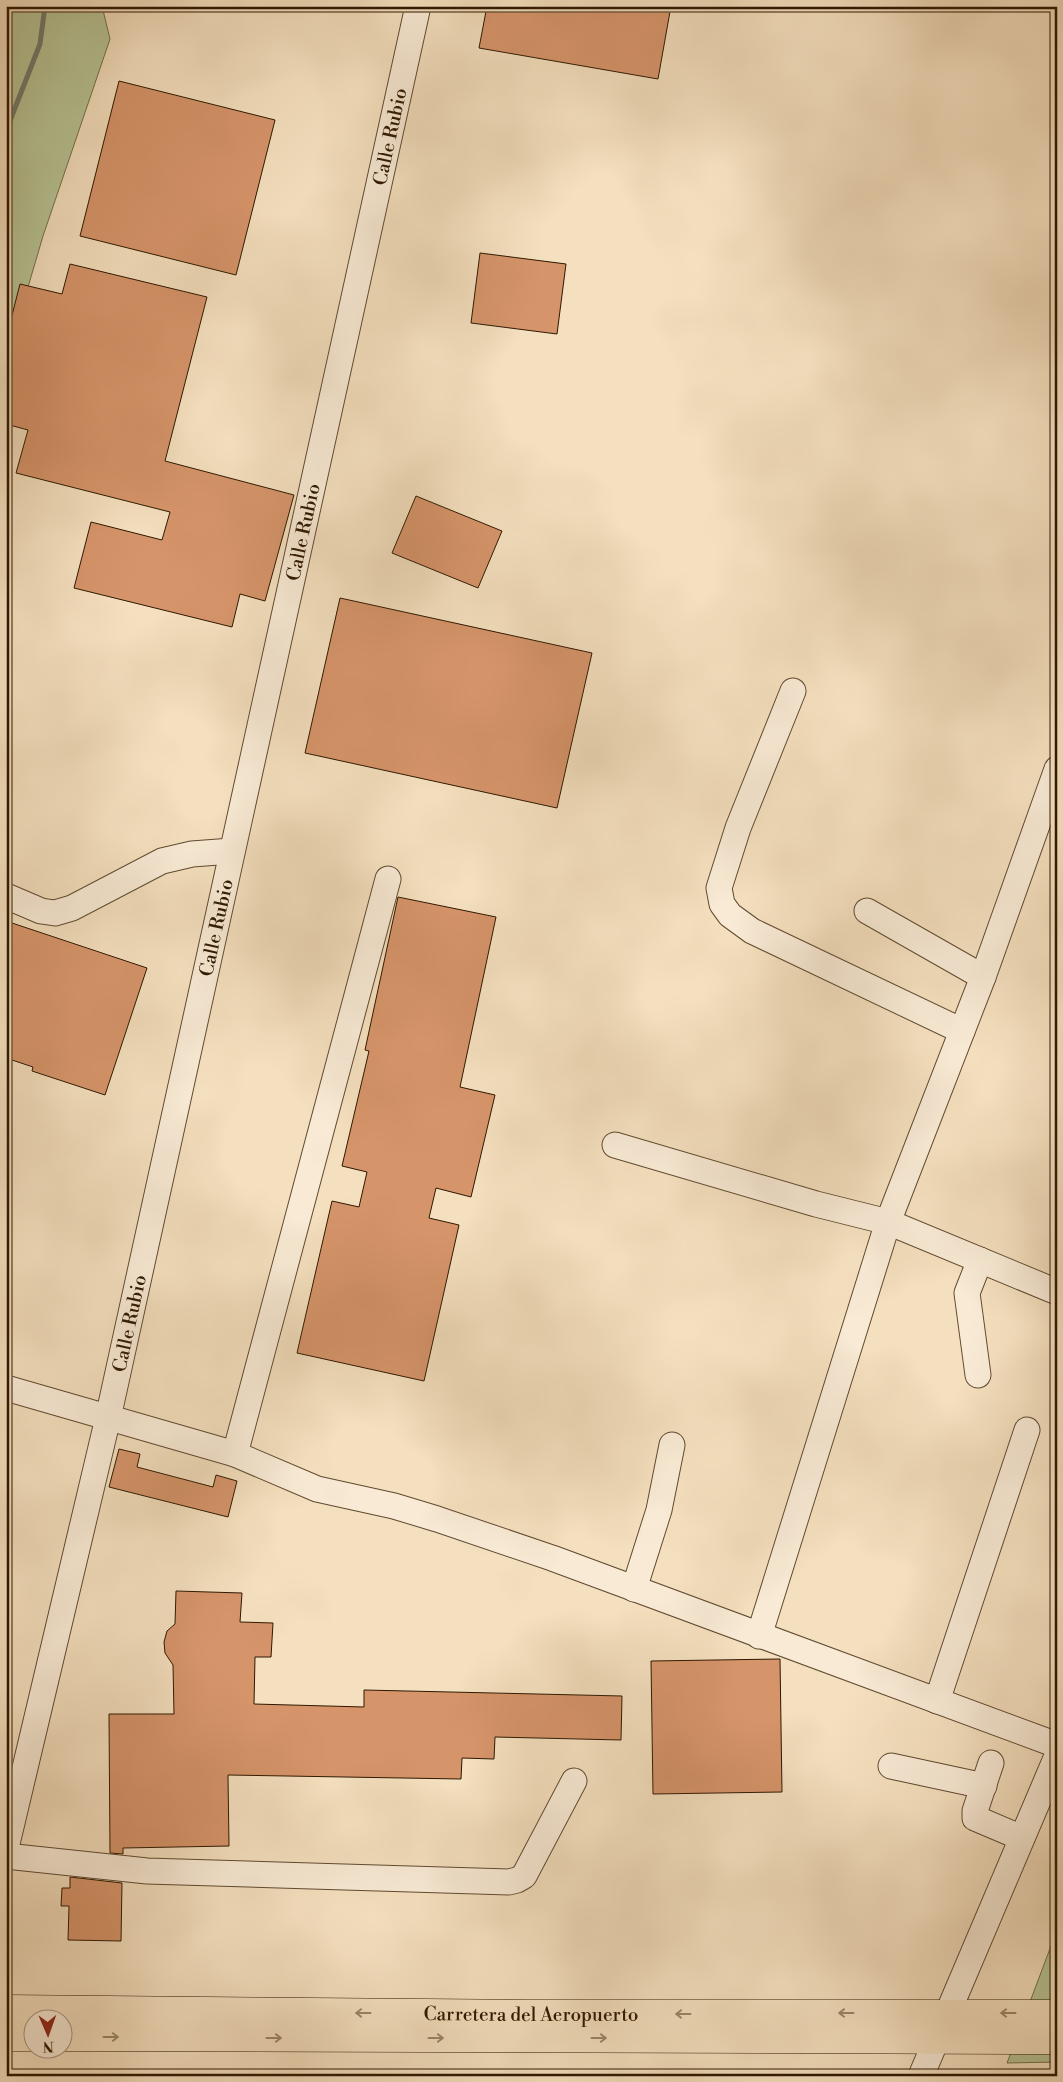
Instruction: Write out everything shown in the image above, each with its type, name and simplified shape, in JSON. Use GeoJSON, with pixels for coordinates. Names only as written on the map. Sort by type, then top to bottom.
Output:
{"type":"FeatureCollection","features":[{"type":"Feature","properties":{"kind":"main road","name":"Carretera del Aeropuerto"},"geometry":{"type":"LineString","coordinates":[[6,2009],[391,2025],[1057,2040]]}},
{"type":"Feature","properties":{"kind":"main road","name":"Carretera del Aeropuerto"},"geometry":{"type":"LineString","coordinates":[[72,2037],[391,2025],[949,2013],[1057,2014]]}},
{"type":"Feature","properties":{"kind":"main road"},"geometry":{"type":"LineString","coordinates":[[6,2037],[22,2037]]}},
{"type":"Feature","properties":{"kind":"street","name":"Calle Rubio"},"geometry":{"type":"LineString","coordinates":[[6,1848],[108,1418],[418,6]]}},
{"type":"Feature","properties":{"kind":"street"},"geometry":{"type":"LineString","coordinates":[[793,691],[738,828],[719,888],[722,904],[730,915],[752,931],[962,1031]]}},
{"type":"Feature","properties":{"kind":"street"},"geometry":{"type":"LineString","coordinates":[[759,1636],[888,1222],[983,977],[1057,769]]}},
{"type":"Feature","properties":{"kind":"street"},"geometry":{"type":"LineString","coordinates":[[6,896],[55,913],[72,908],[162,861],[192,854],[232,851]]}},
{"type":"Feature","properties":{"kind":"street"},"geometry":{"type":"LineString","coordinates":[[235,1454],[388,879]]}},
{"type":"Feature","properties":{"kind":"street"},"geometry":{"type":"LineString","coordinates":[[867,911],[983,977]]}},
{"type":"Feature","properties":{"kind":"street"},"geometry":{"type":"LineString","coordinates":[[615,1146],[816,1204],[888,1222],[1057,1292]]}},
{"type":"Feature","properties":{"kind":"street"},"geometry":{"type":"LineString","coordinates":[[978,1375],[967,1294],[980,1260]]}},
{"type":"Feature","properties":{"kind":"street"},"geometry":{"type":"LineString","coordinates":[[6,1388],[235,1454],[317,1489],[394,1506],[437,1519],[634,1589],[1057,1745]]}},
{"type":"Feature","properties":{"kind":"street"},"geometry":{"type":"LineString","coordinates":[[937,1701],[1027,1430]]}},
{"type":"Feature","properties":{"kind":"street"},"geometry":{"type":"LineString","coordinates":[[634,1589],[659,1510],[672,1445]]}},
{"type":"Feature","properties":{"kind":"street"},"geometry":{"type":"LineString","coordinates":[[891,1766],[988,1774],[975,1810],[975,1818],[1022,1838]]}},
{"type":"Feature","properties":{"kind":"street"},"geometry":{"type":"LineString","coordinates":[[921,2076],[1022,1838],[1055,1766]]}},
{"type":"Feature","properties":{"kind":"street"},"geometry":{"type":"LineString","coordinates":[[6,1856],[147,1871],[509,1882],[524,1876],[574,1781]]}},
{"type":"Feature","properties":{"kind":"green space"},"geometry":{"type":"Polygon","coordinates":[[[6,6],[102,6],[110,39],[43,236],[6,362],[6,6]]]}},
{"type":"Feature","properties":{"kind":"green space"},"geometry":{"type":"Polygon","coordinates":[[[1057,1930],[1057,2062],[1007,2063],[1057,1930]]]}},
{"type":"Feature","properties":{"kind":"building"},"geometry":{"type":"Polygon","coordinates":[[[487,6],[671,6],[658,79],[479,48],[487,6]]]}},
{"type":"Feature","properties":{"kind":"building"},"geometry":{"type":"Polygon","coordinates":[[[119,81],[275,120],[236,275],[80,236],[119,81]]]}},
{"type":"Feature","properties":{"kind":"building"},"geometry":{"type":"Polygon","coordinates":[[[480,253],[566,264],[557,334],[471,323],[480,253]]]}},
{"type":"Feature","properties":{"kind":"building"},"geometry":{"type":"Polygon","coordinates":[[[70,264],[207,297],[165,461],[294,495],[265,601],[240,594],[232,627],[74,588],[91,522],[162,540],[170,512],[16,473],[28,430],[6,424],[6,339],[20,284],[62,294],[70,264]]]}},
{"type":"Feature","properties":{"kind":"building"},"geometry":{"type":"Polygon","coordinates":[[[416,496],[502,531],[478,588],[392,553],[416,496]]]}},
{"type":"Feature","properties":{"kind":"building"},"geometry":{"type":"Polygon","coordinates":[[[340,598],[592,653],[557,808],[305,753],[340,598]]]}},
{"type":"Feature","properties":{"kind":"building"},"geometry":{"type":"Polygon","coordinates":[[[398,897],[496,917],[460,1087],[495,1095],[471,1197],[436,1188],[429,1218],[459,1225],[424,1381],[297,1353],[332,1201],[359,1207],[367,1172],[342,1166],[369,1051],[365,1050],[398,897]]]}},
{"type":"Feature","properties":{"kind":"building"},"geometry":{"type":"Polygon","coordinates":[[[6,921],[147,968],[105,1095],[32,1071],[33,1067],[6,1058],[6,921]]]}},
{"type":"Feature","properties":{"kind":"building"},"geometry":{"type":"Polygon","coordinates":[[[119,1449],[140,1454],[137,1467],[213,1487],[216,1475],[237,1481],[228,1517],[109,1487],[119,1449]]]}},
{"type":"Feature","properties":{"kind":"building"},"geometry":{"type":"Polygon","coordinates":[[[176,1591],[242,1593],[240,1622],[273,1623],[271,1657],[255,1657],[254,1704],[364,1707],[364,1690],[622,1696],[621,1740],[495,1737],[494,1759],[462,1758],[461,1779],[228,1775],[229,1846],[123,1848],[123,1854],[110,1853],[109,1714],[174,1714],[173,1665],[165,1653],[164,1642],[167,1631],[175,1624],[176,1591]]]}},
{"type":"Feature","properties":{"kind":"building"},"geometry":{"type":"Polygon","coordinates":[[[780,1659],[782,1792],[653,1794],[651,1661],[780,1659]]]}},
{"type":"Feature","properties":{"kind":"building"},"geometry":{"type":"Polygon","coordinates":[[[70,1877],[122,1883],[121,1941],[68,1940],[69,1906],[61,1906],[62,1888],[70,1888],[70,1877]]]}},
{"type":"Feature","properties":{"kind":"waterway"},"geometry":{"type":"LineString","coordinates":[[6,131],[40,44],[45,6]]}}]}
